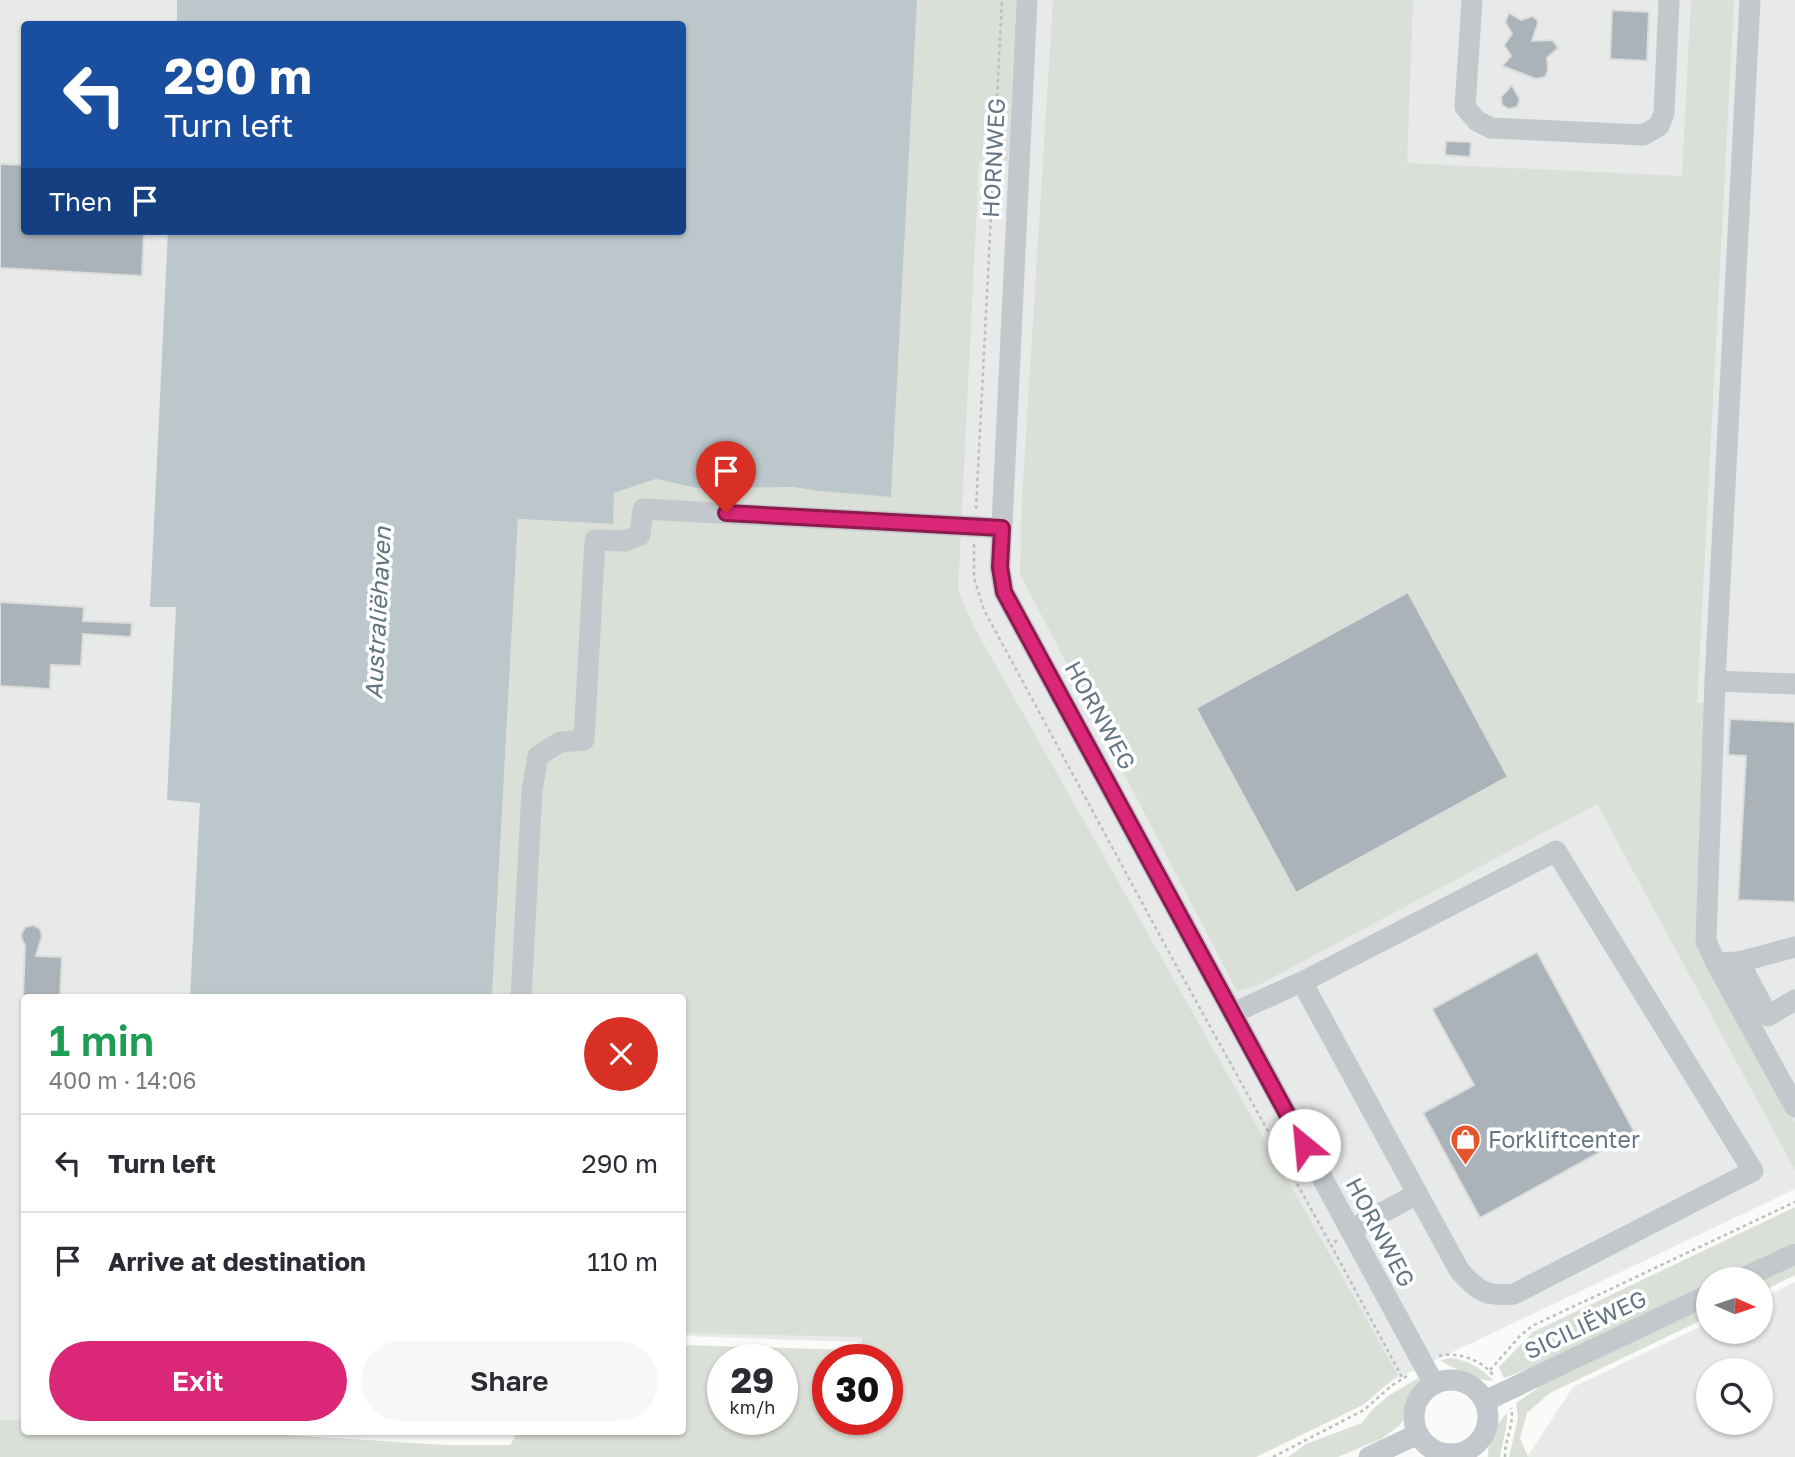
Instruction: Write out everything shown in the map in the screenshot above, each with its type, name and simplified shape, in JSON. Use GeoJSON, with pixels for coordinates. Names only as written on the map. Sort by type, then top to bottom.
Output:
{"type":"FeatureCollection","features":[{"type":"Feature","properties":{"kind":"street","name":"HORNWEG"},"geometry":{"type":"LineString","coordinates":[[1027,0],[1000,567],[1004,592],[1429,1375]]}},
{"type":"Feature","properties":{"kind":"street"},"geometry":{"type":"LineString","coordinates":[[1472,0],[1465,107],[1477,121],[1491,128],[1643,135],[1659,127],[1664,114],[1669,0]]}},
{"type":"Feature","properties":{"kind":"street"},"geometry":{"type":"LineString","coordinates":[[1750,0],[1715,681],[1706,940],[1795,1107]]}},
{"type":"Feature","properties":{"kind":"street"},"geometry":{"type":"LineString","coordinates":[[521,994],[532,790],[538,756],[560,742],[584,740],[595,540],[625,541],[640,535],[643,509],[1002,528]]}},
{"type":"Feature","properties":{"kind":"street"},"geometry":{"type":"LineString","coordinates":[[1715,681],[1795,684]]}},
{"type":"Feature","properties":{"kind":"street"},"geometry":{"type":"LineString","coordinates":[[1233,1013],[1302,982],[1556,851],[1753,1171],[1514,1294],[1487,1294],[1473,1287],[1459,1270],[1302,982]]}},
{"type":"Feature","properties":{"kind":"street"},"geometry":{"type":"LineString","coordinates":[[1716,963],[1739,962],[1795,947]]}},
{"type":"Feature","properties":{"kind":"street"},"geometry":{"type":"LineString","coordinates":[[1739,962],[1768,1016],[1795,1000]]}},
{"type":"Feature","properties":{"kind":"street"},"geometry":{"type":"LineString","coordinates":[[1350,1230],[1417,1194]]}},
{"type":"Feature","properties":{"kind":"street"},"geometry":{"type":"LineString","coordinates":[[1767,1267],[1795,1254]]}},
{"type":"Feature","properties":{"kind":"street","name":"SICILIËWEG"},"geometry":{"type":"LineString","coordinates":[[1485,1401],[1696,1301]]}},
{"type":"Feature","properties":{"kind":"street"},"geometry":{"type":"LineString","coordinates":[[1429,1375],[1446,1381],[1469,1384],[1485,1401],[1488,1423],[1470,1454],[1446,1454],[1434,1450],[1418,1434],[1415,1411],[1429,1375]]}},
{"type":"Feature","properties":{"kind":"street"},"geometry":{"type":"LineString","coordinates":[[1369,1457],[1418,1434]]}},
{"type":"Feature","properties":{"kind":"path"},"geometry":{"type":"LineString","coordinates":[[1002,0],[974,578],[984,610],[1402,1377]]}},
{"type":"Feature","properties":{"kind":"path"},"geometry":{"type":"LineString","coordinates":[[1273,1457],[1364,1410],[1402,1377],[1429,1375],[1442,1355],[1456,1354],[1490,1370],[1532,1326],[1795,1202]]}},
{"type":"Feature","properties":{"kind":"path"},"geometry":{"type":"LineString","coordinates":[[1331,1245],[1350,1230]]}},
{"type":"Feature","properties":{"kind":"shaded area"},"geometry":{"type":"Polygon","coordinates":[[[0,0],[274,0],[272,21],[21,21],[21,235],[260,235],[217,994],[21,994],[21,1435],[35,1435],[113,1457],[0,1457],[0,0]]]}},
{"type":"Feature","properties":{"kind":"shaded area"},"geometry":{"type":"Polygon","coordinates":[[[917,0],[1795,0],[1795,1189],[1232,1457],[903,1421],[903,1344],[686,1336],[686,994],[494,994],[917,0]]]}},
{"type":"Feature","properties":{"kind":"shaded area"},"geometry":{"type":"Polygon","coordinates":[[[917,0],[1016,0],[1008,161],[979,161],[958,590],[974,627],[1398,1375],[1363,1405],[1256,1457],[0,1457],[0,1420],[21,1421],[21,1435],[285,1435],[445,1445],[510,1445],[516,1435],[686,1435],[686,1345],[707,1346],[707,1435],[798,1435],[798,1348],[812,1349],[812,1435],[903,1435],[903,1344],[862,1344],[862,1337],[686,1333],[686,994],[492,994],[518,519],[612,524],[614,493],[656,479],[732,487],[793,487],[891,497],[917,0]]]}},
{"type":"Feature","properties":{"kind":"shaded area"},"geometry":{"type":"Polygon","coordinates":[[[1053,0],[1413,0],[1407,163],[1682,176],[1691,0],[1734,0],[1697,703],[1708,703],[1698,941],[1795,1123],[1795,1170],[1597,804],[1259,985],[1237,991],[1020,574],[1022,499],[1053,0]]]}},
{"type":"Feature","properties":{"kind":"shaded area"},"geometry":{"type":"Polygon","coordinates":[[[1795,1207],[1795,1243],[1744,1267],[1696,1267],[1696,1290],[1536,1366],[1504,1378],[1499,1367],[1533,1332],[1795,1207]]]}},
{"type":"Feature","properties":{"kind":"shaded area"},"geometry":{"type":"Polygon","coordinates":[[[1795,1265],[1795,1275],[1773,1286],[1773,1275],[1795,1265]]]}},
{"type":"Feature","properties":{"kind":"shaded area"},"geometry":{"type":"Polygon","coordinates":[[[1795,1282],[1795,1457],[1527,1457],[1573,1387],[1696,1329],[1696,1344],[1773,1344],[1773,1293],[1795,1282]]]}},
{"type":"Feature","properties":{"kind":"shaded area"},"geometry":{"type":"Polygon","coordinates":[[[1696,1312],[1696,1323],[1550,1393],[1527,1413],[1520,1438],[1528,1457],[1509,1457],[1518,1418],[1516,1403],[1541,1386],[1696,1312]]]}},
{"type":"Feature","properties":{"kind":"shaded area"},"geometry":{"type":"Polygon","coordinates":[[[1448,1358],[1473,1365],[1493,1381],[1472,1377],[1441,1361],[1448,1358]]]}},
{"type":"Feature","properties":{"kind":"shaded area"},"geometry":{"type":"Polygon","coordinates":[[[1420,1377],[1407,1414],[1400,1425],[1381,1439],[1338,1457],[1288,1457],[1306,1444],[1362,1423],[1388,1396],[1420,1377]]]}},
{"type":"Feature","properties":{"kind":"shaded area"},"geometry":{"type":"Polygon","coordinates":[[[1507,1413],[1500,1457],[1488,1457],[1493,1433],[1507,1413]]]}},
{"type":"Feature","properties":{"kind":"water","name":"Australiëhaven"},"geometry":{"type":"Polygon","coordinates":[[[177,0],[917,0],[891,497],[793,487],[698,488],[656,479],[614,493],[613,524],[518,519],[492,994],[190,994],[200,803],[167,800],[176,607],[150,607],[168,235],[686,235],[686,21],[177,21],[177,0]]]}},
{"type":"Feature","properties":{"kind":"building"},"geometry":{"type":"Polygon","coordinates":[[[1612,10],[1649,12],[1647,61],[1610,59],[1612,10]]]}},
{"type":"Feature","properties":{"kind":"building"},"geometry":{"type":"Polygon","coordinates":[[[1509,13],[1521,20],[1533,16],[1538,23],[1532,41],[1552,40],[1558,48],[1547,58],[1548,71],[1545,77],[1536,79],[1502,66],[1511,56],[1504,45],[1512,34],[1505,22],[1509,13]]]}},
{"type":"Feature","properties":{"kind":"building"},"geometry":{"type":"Polygon","coordinates":[[[1512,85],[1520,100],[1517,107],[1509,109],[1502,105],[1501,97],[1512,85]]]}},
{"type":"Feature","properties":{"kind":"building"},"geometry":{"type":"Polygon","coordinates":[[[1446,141],[1471,142],[1470,157],[1445,155],[1446,141]]]}},
{"type":"Feature","properties":{"kind":"building"},"geometry":{"type":"Polygon","coordinates":[[[0,164],[21,165],[21,235],[144,235],[142,276],[0,268],[0,164]]]}},
{"type":"Feature","properties":{"kind":"building"},"geometry":{"type":"Polygon","coordinates":[[[1408,592],[1508,777],[1296,893],[1196,708],[1408,592]]]}},
{"type":"Feature","properties":{"kind":"building"},"geometry":{"type":"Polygon","coordinates":[[[0,602],[84,607],[83,621],[132,623],[131,637],[83,634],[81,666],[51,665],[50,689],[0,686],[0,602]]]}},
{"type":"Feature","properties":{"kind":"building"},"geometry":{"type":"Polygon","coordinates":[[[1730,719],[1795,722],[1795,902],[1738,900],[1746,756],[1728,755],[1730,719]]]}},
{"type":"Feature","properties":{"kind":"building"},"geometry":{"type":"Polygon","coordinates":[[[33,925],[40,929],[42,936],[36,956],[62,957],[60,994],[23,994],[25,945],[21,935],[25,927],[33,925]]]}},
{"type":"Feature","properties":{"kind":"building"},"geometry":{"type":"Polygon","coordinates":[[[1537,952],[1635,1133],[1480,1218],[1423,1113],[1474,1085],[1432,1009],[1537,952]]]}},
{"type":"Feature","properties":{"kind":"place","name":"Forkliftcenter"},"geometry":{"type":"Point","coordinates":[1465,1166]}},
{"type":"Feature","properties":{"kind":"route"},"geometry":{"type":"LineString","coordinates":[[726,513],[1002,528],[1000,567],[1004,592],[1304,1145]]}}]}
